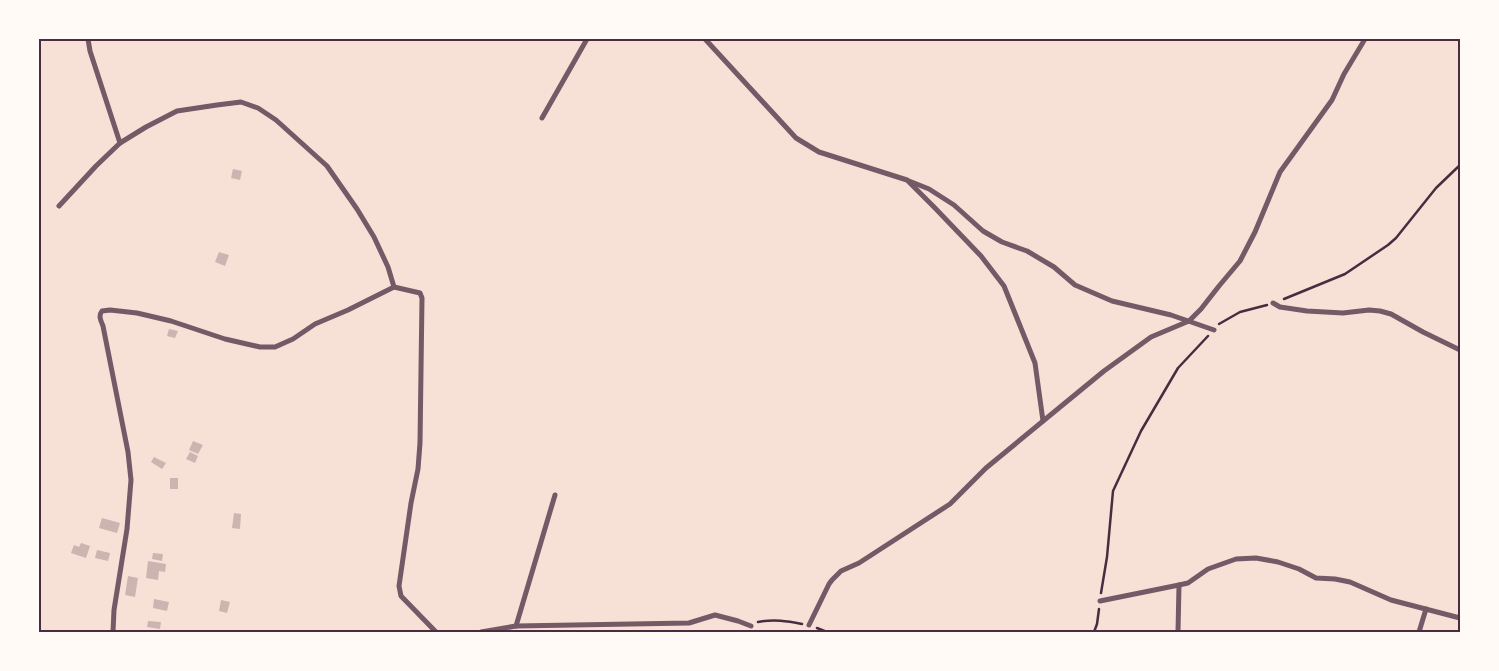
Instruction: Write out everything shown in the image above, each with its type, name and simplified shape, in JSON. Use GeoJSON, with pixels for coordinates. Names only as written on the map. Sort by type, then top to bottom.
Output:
{"type":"FeatureCollection","features":[{"type":"Feature","properties":{"kind":"street"},"geometry":{"type":"LineString","coordinates":[[88,39],[90,51],[120,144]]}},
{"type":"Feature","properties":{"kind":"street"},"geometry":{"type":"LineString","coordinates":[[542,118],[587,39]]}},
{"type":"Feature","properties":{"kind":"street"},"geometry":{"type":"LineString","coordinates":[[705,39],[796,138],[818,152],[929,189],[954,205],[983,231],[1002,242],[1027,251],[1054,267],[1075,285],[1112,301],[1170,314],[1214,330]]}},
{"type":"Feature","properties":{"kind":"street"},"geometry":{"type":"LineString","coordinates":[[809,626],[832,580],[950,504],[986,468],[1104,371],[1151,336],[1188,321],[1201,309],[1240,261],[1255,232],[1280,172],[1332,100],[1364,39]]}},
{"type":"Feature","properties":{"kind":"street"},"geometry":{"type":"LineString","coordinates":[[59,206],[96,166],[120,144],[146,127],[177,111],[241,102],[258,108],[276,120],[327,166],[374,236],[388,267],[394,287]]}},
{"type":"Feature","properties":{"kind":"street"},"geometry":{"type":"LineString","coordinates":[[906,180],[981,256],[1004,286],[1035,363],[1043,421]]}},
{"type":"Feature","properties":{"kind":"street"},"geometry":{"type":"LineString","coordinates":[[113,632],[114,610],[127,530],[131,480],[128,452],[100,318],[102,311],[110,310],[171,320],[225,339],[260,347],[275,347],[292,339],[315,324],[394,287],[420,293],[422,298],[418,469],[399,586],[401,596],[436,632]]}},
{"type":"Feature","properties":{"kind":"street"},"geometry":{"type":"LineString","coordinates":[[1273,303],[1280,307],[1307,311],[1380,311],[1391,314],[1460,350]]}},
{"type":"Feature","properties":{"kind":"street"},"geometry":{"type":"LineString","coordinates":[[516,626],[555,495]]}},
{"type":"Feature","properties":{"kind":"street"},"geometry":{"type":"LineString","coordinates":[[1100,601],[1188,583],[1208,569],[1236,559],[1256,558],[1278,562],[1299,569],[1316,578],[1350,582],[1391,600],[1460,618]]}},
{"type":"Feature","properties":{"kind":"street"},"geometry":{"type":"LineString","coordinates":[[1178,632],[1179,585]]}},
{"type":"Feature","properties":{"kind":"street"},"geometry":{"type":"LineString","coordinates":[[1418,632],[1426,609]]}},
{"type":"Feature","properties":{"kind":"street"},"geometry":{"type":"LineString","coordinates":[[481,632],[516,626],[689,623],[715,615],[751,626]]}},
{"type":"Feature","properties":{"kind":"path"},"geometry":{"type":"LineString","coordinates":[[1094,632],[1097,624],[1107,557],[1113,491],[1141,431],[1178,368],[1221,323],[1240,312],[1273,303],[1344,274],[1373,256],[1396,238],[1436,188],[1460,165]]}},
{"type":"Feature","properties":{"kind":"path"},"geometry":{"type":"LineString","coordinates":[[751,626],[759,622],[784,620],[827,632]]}},
{"type":"Feature","properties":{"kind":"building"},"geometry":{"type":"Polygon","coordinates":[[[233,169],[242,171],[240,180],[231,178],[233,169]]]}},
{"type":"Feature","properties":{"kind":"building"},"geometry":{"type":"Polygon","coordinates":[[[219,252],[229,255],[225,266],[215,262],[219,252]]]}},
{"type":"Feature","properties":{"kind":"building"},"geometry":{"type":"Polygon","coordinates":[[[169,329],[178,331],[175,338],[167,336],[169,329]]]}},
{"type":"Feature","properties":{"kind":"building"},"geometry":{"type":"Polygon","coordinates":[[[193,441],[203,445],[198,454],[189,450],[193,441]]]}},
{"type":"Feature","properties":{"kind":"building"},"geometry":{"type":"Polygon","coordinates":[[[190,452],[198,456],[195,463],[186,459],[190,452]]]}},
{"type":"Feature","properties":{"kind":"building"},"geometry":{"type":"Polygon","coordinates":[[[154,457],[166,463],[162,469],[151,462],[154,457]]]}},
{"type":"Feature","properties":{"kind":"building"},"geometry":{"type":"Polygon","coordinates":[[[170,478],[178,478],[178,489],[170,489],[170,478]]]}},
{"type":"Feature","properties":{"kind":"building"},"geometry":{"type":"Polygon","coordinates":[[[234,513],[241,514],[240,529],[232,528],[234,513]]]}},
{"type":"Feature","properties":{"kind":"building"},"geometry":{"type":"Polygon","coordinates":[[[102,518],[120,523],[117,533],[99,528],[102,518]]]}},
{"type":"Feature","properties":{"kind":"building"},"geometry":{"type":"Polygon","coordinates":[[[81,543],[90,546],[86,558],[71,553],[74,545],[79,547],[81,543]]]}},
{"type":"Feature","properties":{"kind":"building"},"geometry":{"type":"Polygon","coordinates":[[[97,550],[110,553],[108,561],[95,558],[97,550]]]}},
{"type":"Feature","properties":{"kind":"building"},"geometry":{"type":"Polygon","coordinates":[[[153,553],[163,554],[162,561],[152,559],[153,553]]]}},
{"type":"Feature","properties":{"kind":"building"},"geometry":{"type":"Polygon","coordinates":[[[148,561],[166,564],[165,572],[159,571],[158,580],[146,578],[148,561]]]}},
{"type":"Feature","properties":{"kind":"building"},"geometry":{"type":"Polygon","coordinates":[[[128,576],[138,578],[135,597],[125,595],[128,576]]]}},
{"type":"Feature","properties":{"kind":"building"},"geometry":{"type":"Polygon","coordinates":[[[154,599],[169,602],[167,611],[153,608],[154,599]]]}},
{"type":"Feature","properties":{"kind":"building"},"geometry":{"type":"Polygon","coordinates":[[[221,600],[230,602],[227,613],[219,611],[221,600]]]}},
{"type":"Feature","properties":{"kind":"building"},"geometry":{"type":"Polygon","coordinates":[[[148,621],[161,622],[160,629],[147,627],[148,621]]]}}]}
